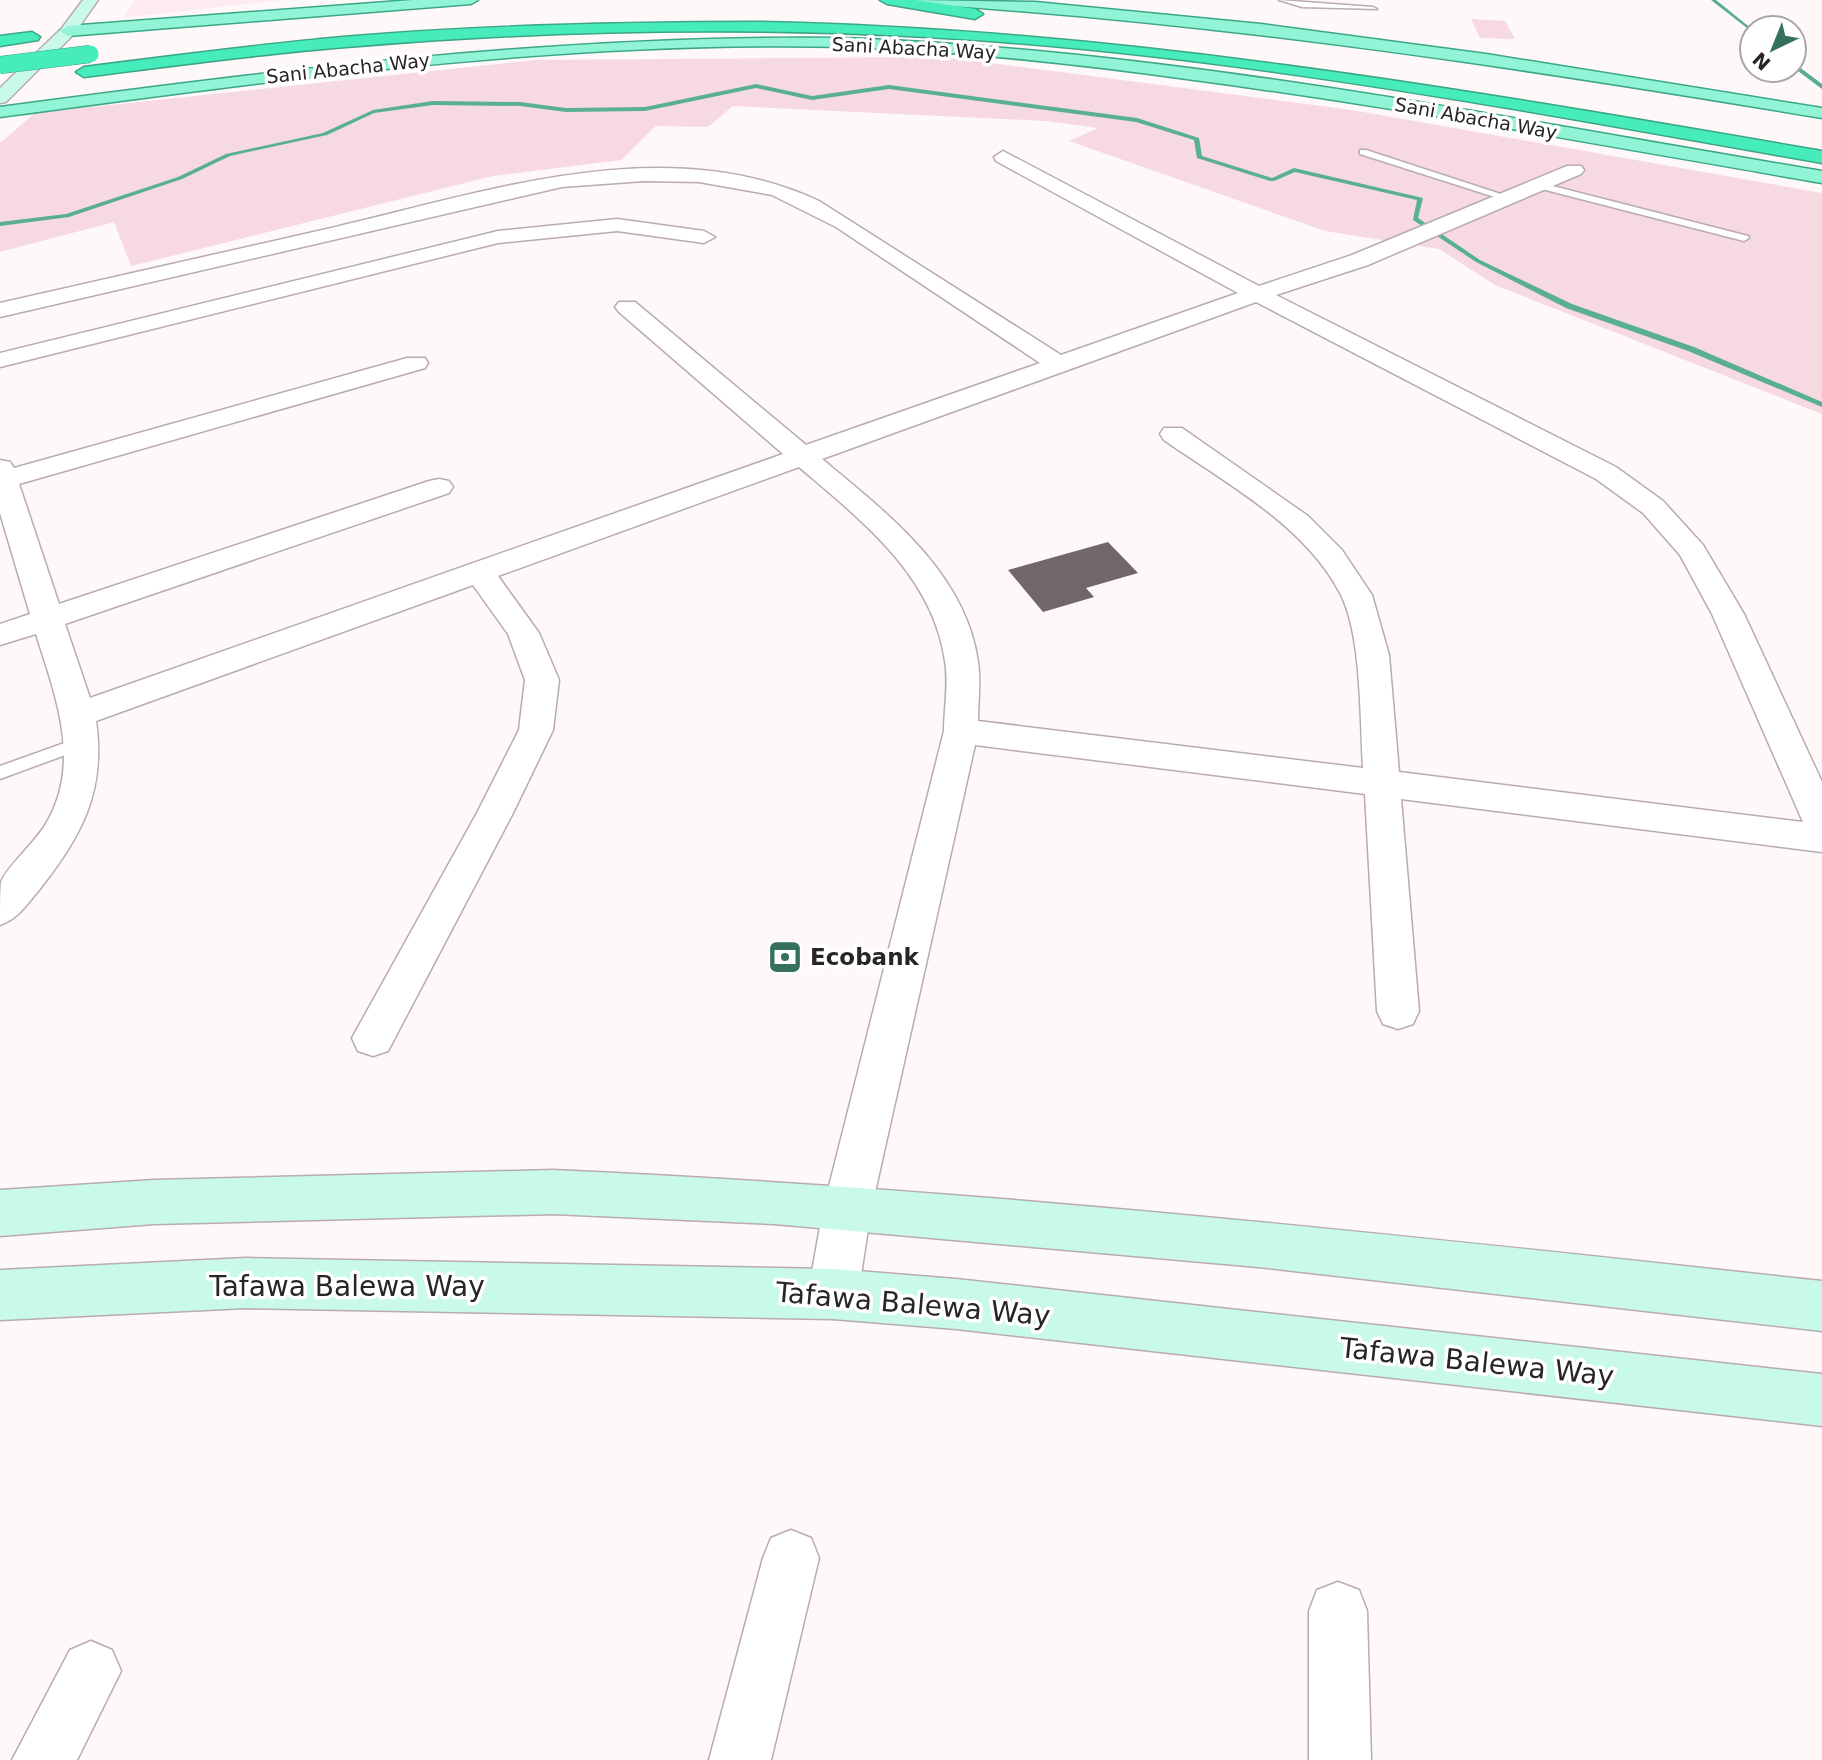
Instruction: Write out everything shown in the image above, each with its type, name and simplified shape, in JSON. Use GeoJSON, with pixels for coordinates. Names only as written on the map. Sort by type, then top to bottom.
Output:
{"type":"FeatureCollection","features":[{"type":"Feature","properties":{"kind":"highway"},"geometry":{"type":"LineString","coordinates":[[887,0],[997,18]]}},
{"type":"Feature","properties":{"kind":"highway","name":"Sani Abacha Way"},"geometry":{"type":"LineString","coordinates":[[804,10],[997,18],[1133,29],[1342,56]]}},
{"type":"Feature","properties":{"kind":"highway","name":"Sani Abacha Way"},"geometry":{"type":"LineString","coordinates":[[0,67],[260,34],[482,15]]}},
{"type":"Feature","properties":{"kind":"highway","name":"Sani Abacha Way"},"geometry":{"type":"LineString","coordinates":[[78,73],[377,39],[624,27],[774,27],[985,35],[1124,47],[1308,69],[1822,157]]}},
{"type":"Feature","properties":{"kind":"highway"},"geometry":{"type":"LineString","coordinates":[[0,41],[36,32]]}},
{"type":"Feature","properties":{"kind":"highway"},"geometry":{"type":"LineString","coordinates":[[856,44],[985,35]]}},
{"type":"Feature","properties":{"kind":"highway"},"geometry":{"type":"LineString","coordinates":[[0,83],[48,77]]}},
{"type":"Feature","properties":{"kind":"main road"},"geometry":{"type":"LineString","coordinates":[[0,98],[68,32],[91,0]]}},
{"type":"Feature","properties":{"kind":"main road"},"geometry":{"type":"LineString","coordinates":[[68,32],[471,0]]}},
{"type":"Feature","properties":{"kind":"main road"},"geometry":{"type":"LineString","coordinates":[[922,0],[1027,5],[1219,23],[1665,87],[1822,113]]}},
{"type":"Feature","properties":{"kind":"main road"},"geometry":{"type":"LineString","coordinates":[[0,67],[36,32]]}},
{"type":"Feature","properties":{"kind":"main road","name":"Sani Abacha Way"},"geometry":{"type":"LineString","coordinates":[[0,111],[323,69],[556,48],[800,42],[856,44],[1049,56],[1306,89],[1822,177]]}},
{"type":"Feature","properties":{"kind":"main road"},"geometry":{"type":"LineString","coordinates":[[0,1213],[154,1202],[552,1192],[774,1202],[1258,1243],[1822,1306]]}},
{"type":"Feature","properties":{"kind":"main road","name":"Tafawa Balewa Way"},"geometry":{"type":"LineString","coordinates":[[0,1295],[246,1283],[833,1294],[956,1304],[1822,1399]]}},
{"type":"Feature","properties":{"kind":"street"},"geometry":{"type":"LineString","coordinates":[[1003,157],[1257,294],[1606,474],[1653,507],[1693,551],[1728,614],[1822,822]]}},
{"type":"Feature","properties":{"kind":"street"},"geometry":{"type":"LineString","coordinates":[[81,728],[479,572],[1059,364],[1360,260],[1574,170]]}},
{"type":"Feature","properties":{"kind":"street"},"geometry":{"type":"LineString","coordinates":[[0,310],[538,186],[631,175],[679,176],[730,181],[778,191],[828,213],[1059,364]]}},
{"type":"Feature","properties":{"kind":"street"},"geometry":{"type":"LineString","coordinates":[[0,360],[498,237],[617,225],[704,237]]}},
{"type":"Feature","properties":{"kind":"street"},"geometry":{"type":"LineString","coordinates":[[539,232],[559,239],[617,232],[657,236]]}},
{"type":"Feature","properties":{"kind":"street"},"geometry":{"type":"LineString","coordinates":[[628,307],[866,509],[919,564],[948,610],[962,662],[961,731],[847,1210],[833,1294]]}},
{"type":"Feature","properties":{"kind":"street"},"geometry":{"type":"LineString","coordinates":[[0,909],[44,859],[65,825],[82,786],[81,728],[1,476],[416,363]]}},
{"type":"Feature","properties":{"kind":"street"},"geometry":{"type":"LineString","coordinates":[[1173,434],[1298,522],[1331,556],[1357,595],[1373,655],[1398,1011]]}},
{"type":"Feature","properties":{"kind":"street"},"geometry":{"type":"LineString","coordinates":[[0,635],[439,487]]}},
{"type":"Feature","properties":{"kind":"street"},"geometry":{"type":"LineString","coordinates":[[373,1038],[495,813],[536,730],[542,680],[523,633],[479,572]]}},
{"type":"Feature","properties":{"kind":"street"},"geometry":{"type":"LineString","coordinates":[[961,731],[1822,838]]}},
{"type":"Feature","properties":{"kind":"street"},"geometry":{"type":"LineString","coordinates":[[740,1760],[791,1558]]}},
{"type":"Feature","properties":{"kind":"street"},"geometry":{"type":"LineString","coordinates":[[1338,1611],[1340,1760]]}},
{"type":"Feature","properties":{"kind":"street"},"geometry":{"type":"LineString","coordinates":[[43,1760],[92,1671]]}},
{"type":"Feature","properties":{"kind":"lane"},"geometry":{"type":"LineString","coordinates":[[1283,0],[1302,5],[1373,9]]}},
{"type":"Feature","properties":{"kind":"lane"},"geometry":{"type":"LineString","coordinates":[[1363,152],[1508,198]]}},
{"type":"Feature","properties":{"kind":"lane"},"geometry":{"type":"LineString","coordinates":[[1537,185],[1744,237]]}},
{"type":"Feature","properties":{"kind":"lane"},"geometry":{"type":"LineString","coordinates":[[0,773],[81,728]]}},
{"type":"Feature","properties":{"kind":"shaded area"},"geometry":{"type":"Polygon","coordinates":[[[135,0],[283,0],[122,18],[135,0]]]}},
{"type":"Feature","properties":{"kind":"shaded area"},"geometry":{"type":"Polygon","coordinates":[[[1471,19],[1505,21],[1515,39],[1480,38],[1471,19]]]}},
{"type":"Feature","properties":{"kind":"shaded area"},"geometry":{"type":"Polygon","coordinates":[[[944,57],[1352,110],[1822,193],[1822,414],[1495,285],[1439,249],[1325,231],[1069,141],[1098,128],[1046,121],[733,106],[708,127],[656,126],[621,160],[493,176],[131,266],[114,222],[0,252],[0,143],[35,113],[536,60],[944,57]]]}},
{"type":"Feature","properties":{"kind":"building"},"geometry":{"type":"Polygon","coordinates":[[[1108,542],[1138,573],[1086,588],[1094,597],[1043,612],[1008,570],[1108,542]]]}},
{"type":"Feature","properties":{"kind":"waterway"},"geometry":{"type":"LineString","coordinates":[[1713,0],[1738,20]]}},
{"type":"Feature","properties":{"kind":"waterway"},"geometry":{"type":"LineString","coordinates":[[1808,76],[1822,87]]}},
{"type":"Feature","properties":{"kind":"waterway"},"geometry":{"type":"LineString","coordinates":[[0,224],[67,216],[180,178],[228,155],[325,134],[373,112],[433,103],[520,104],[566,110],[645,109],[756,86],[812,98],[889,87],[1137,120],[1197,139],[1199,157],[1272,180],[1294,170],[1421,199],[1415,219],[1478,261],[1569,306],[1691,349],[1822,405]]}},
{"type":"Feature","properties":{"kind":"place","name":"Ecobank"},"geometry":{"type":"Point","coordinates":[785,957]}}]}
